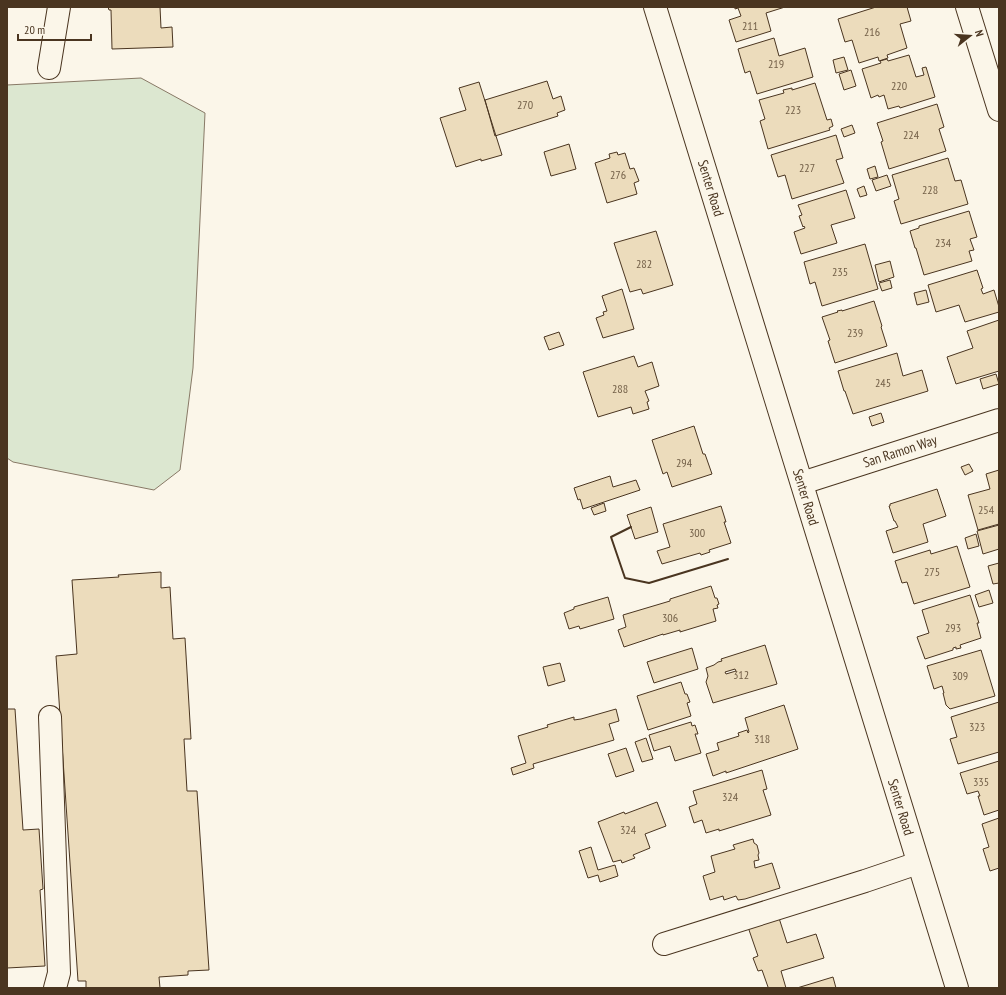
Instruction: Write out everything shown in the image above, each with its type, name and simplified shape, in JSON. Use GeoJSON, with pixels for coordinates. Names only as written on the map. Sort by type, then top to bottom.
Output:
{"type":"FeatureCollection","features":[{"type":"Feature","properties":{"kind":"main road"},"geometry":{"type":"LineString","coordinates":[[49,68],[59,7]]}},
{"type":"Feature","properties":{"kind":"main road","name":"Senter Road"},"geometry":{"type":"LineString","coordinates":[[655,7],[957,988]]}},
{"type":"Feature","properties":{"kind":"main road"},"geometry":{"type":"LineString","coordinates":[[967,7],[999,110]]}},
{"type":"Feature","properties":{"kind":"main road","name":"San Ramon Way"},"geometry":{"type":"LineString","coordinates":[[802,483],[999,420]]}},
{"type":"Feature","properties":{"kind":"main road"},"geometry":{"type":"LineString","coordinates":[[50,717],[59,973],[55,988]]}},
{"type":"Feature","properties":{"kind":"main road"},"geometry":{"type":"LineString","coordinates":[[664,944],[918,863]]}},
{"type":"Feature","properties":{"kind":"green space"},"geometry":{"type":"Polygon","coordinates":[[[141,78],[205,113],[193,368],[180,470],[154,490],[13,462],[7,458],[7,85],[141,78]]]}},
{"type":"Feature","properties":{"kind":"building"},"geometry":{"type":"Polygon","coordinates":[[[108,7],[160,7],[161,28],[172,27],[173,47],[112,49],[111,10],[109,10],[108,7]]]}},
{"type":"Feature","properties":{"kind":"building"},"geometry":{"type":"Polygon","coordinates":[[[735,7],[785,7],[766,13],[771,31],[736,42],[729,20],[741,16],[738,8],[735,9],[735,7]]]}},
{"type":"Feature","properties":{"kind":"building"},"geometry":{"type":"Polygon","coordinates":[[[876,7],[907,7],[911,21],[900,24],[907,48],[887,55],[888,58],[879,61],[878,57],[859,63],[852,40],[845,42],[838,19],[876,7]]]}},
{"type":"Feature","properties":{"kind":"building"},"geometry":{"type":"Polygon","coordinates":[[[774,38],[779,56],[805,48],[813,77],[757,94],[750,71],[745,73],[738,49],[774,38]]]}},
{"type":"Feature","properties":{"kind":"building"},"geometry":{"type":"Polygon","coordinates":[[[909,55],[916,77],[924,75],[922,68],[926,67],[935,97],[900,108],[899,106],[888,109],[884,95],[879,97],[878,95],[871,98],[862,69],[881,63],[880,61],[887,59],[888,61],[909,55]]]}},
{"type":"Feature","properties":{"kind":"building"},"geometry":{"type":"Polygon","coordinates":[[[844,57],[848,70],[836,73],[833,60],[844,57]]]}},
{"type":"Feature","properties":{"kind":"building"},"geometry":{"type":"Polygon","coordinates":[[[851,70],[856,86],[844,90],[839,74],[851,70]]]}},
{"type":"Feature","properties":{"kind":"building"},"geometry":{"type":"Polygon","coordinates":[[[547,81],[553,99],[561,96],[565,110],[557,113],[558,116],[495,136],[485,100],[547,81]]]}},
{"type":"Feature","properties":{"kind":"building"},"geometry":{"type":"Polygon","coordinates":[[[479,82],[502,155],[481,161],[481,159],[456,167],[440,118],[466,110],[459,88],[479,82]]]}},
{"type":"Feature","properties":{"kind":"building"},"geometry":{"type":"Polygon","coordinates":[[[815,83],[827,120],[831,119],[833,126],[829,128],[830,130],[768,149],[760,121],[765,119],[759,100],[784,93],[783,90],[792,88],[792,90],[815,83]]]}},
{"type":"Feature","properties":{"kind":"building"},"geometry":{"type":"Polygon","coordinates":[[[937,104],[944,127],[939,129],[946,151],[889,169],[881,142],[883,141],[877,123],[937,104]]]}},
{"type":"Feature","properties":{"kind":"building"},"geometry":{"type":"Polygon","coordinates":[[[852,125],[855,133],[844,137],[841,129],[852,125]]]}},
{"type":"Feature","properties":{"kind":"building"},"geometry":{"type":"Polygon","coordinates":[[[836,135],[843,158],[836,160],[844,183],[792,199],[785,175],[778,177],[771,155],[836,135]]]}},
{"type":"Feature","properties":{"kind":"building"},"geometry":{"type":"Polygon","coordinates":[[[569,144],[576,169],[551,176],[544,152],[569,144]]]}},
{"type":"Feature","properties":{"kind":"building"},"geometry":{"type":"Polygon","coordinates":[[[617,152],[618,155],[625,153],[630,169],[634,168],[639,181],[634,183],[637,194],[607,203],[595,163],[610,158],[609,154],[617,152]]]}},
{"type":"Feature","properties":{"kind":"building"},"geometry":{"type":"Polygon","coordinates":[[[948,158],[955,181],[961,180],[968,204],[901,224],[894,201],[899,199],[892,175],[948,158]]]}},
{"type":"Feature","properties":{"kind":"building"},"geometry":{"type":"Polygon","coordinates":[[[875,166],[878,177],[870,179],[867,169],[875,166]]]}},
{"type":"Feature","properties":{"kind":"building"},"geometry":{"type":"Polygon","coordinates":[[[887,175],[891,186],[876,191],[872,180],[887,175]]]}},
{"type":"Feature","properties":{"kind":"building"},"geometry":{"type":"Polygon","coordinates":[[[864,186],[867,195],[860,197],[857,189],[864,186]]]}},
{"type":"Feature","properties":{"kind":"building"},"geometry":{"type":"Polygon","coordinates":[[[846,190],[855,218],[831,225],[837,243],[801,254],[794,232],[805,228],[804,226],[803,227],[799,216],[802,215],[798,205],[846,190]]]}},
{"type":"Feature","properties":{"kind":"building"},"geometry":{"type":"Polygon","coordinates":[[[969,211],[977,237],[970,239],[974,250],[969,251],[972,261],[924,275],[910,231],[919,228],[919,226],[969,211]]]}},
{"type":"Feature","properties":{"kind":"building"},"geometry":{"type":"Polygon","coordinates":[[[656,231],[673,285],[643,294],[641,289],[630,292],[614,243],[656,231]]]}},
{"type":"Feature","properties":{"kind":"building"},"geometry":{"type":"Polygon","coordinates":[[[865,244],[878,289],[822,306],[815,282],[810,284],[804,262],[865,244]]]}},
{"type":"Feature","properties":{"kind":"building"},"geometry":{"type":"Polygon","coordinates":[[[890,261],[894,277],[879,282],[875,265],[890,261]]]}},
{"type":"Feature","properties":{"kind":"building"},"geometry":{"type":"Polygon","coordinates":[[[977,270],[983,288],[981,289],[983,294],[994,290],[999,312],[965,322],[959,305],[936,312],[928,285],[977,270]]]}},
{"type":"Feature","properties":{"kind":"building"},"geometry":{"type":"Polygon","coordinates":[[[890,280],[892,288],[882,291],[879,283],[890,280]]]}},
{"type":"Feature","properties":{"kind":"building"},"geometry":{"type":"Polygon","coordinates":[[[622,289],[634,329],[603,338],[596,318],[604,315],[603,312],[607,311],[602,296],[622,289]]]}},
{"type":"Feature","properties":{"kind":"building"},"geometry":{"type":"Polygon","coordinates":[[[926,290],[929,302],[917,305],[914,293],[926,290]]]}},
{"type":"Feature","properties":{"kind":"building"},"geometry":{"type":"Polygon","coordinates":[[[874,301],[887,346],[835,363],[828,341],[830,340],[822,317],[838,312],[837,311],[842,311],[874,301]]]}},
{"type":"Feature","properties":{"kind":"building"},"geometry":{"type":"Polygon","coordinates":[[[999,320],[999,371],[956,384],[947,357],[973,348],[967,331],[999,320]]]}},
{"type":"Feature","properties":{"kind":"building"},"geometry":{"type":"Polygon","coordinates":[[[559,332],[564,345],[549,350],[544,337],[559,332]]]}},
{"type":"Feature","properties":{"kind":"building"},"geometry":{"type":"Polygon","coordinates":[[[897,353],[903,376],[922,370],[928,391],[853,414],[838,371],[897,353]]]}},
{"type":"Feature","properties":{"kind":"building"},"geometry":{"type":"Polygon","coordinates":[[[634,356],[638,367],[652,362],[659,386],[645,391],[649,401],[647,402],[649,409],[633,414],[631,407],[598,417],[583,372],[634,356]]]}},
{"type":"Feature","properties":{"kind":"building"},"geometry":{"type":"Polygon","coordinates":[[[996,374],[999,384],[983,389],[980,379],[996,374]]]}},
{"type":"Feature","properties":{"kind":"building"},"geometry":{"type":"Polygon","coordinates":[[[881,413],[884,422],[872,426],[869,417],[881,413]]]}},
{"type":"Feature","properties":{"kind":"building"},"geometry":{"type":"Polygon","coordinates":[[[694,426],[703,454],[705,454],[712,474],[672,487],[667,472],[663,474],[652,440],[694,426]]]}},
{"type":"Feature","properties":{"kind":"building"},"geometry":{"type":"Polygon","coordinates":[[[969,464],[973,471],[965,475],[961,467],[969,464]]]}},
{"type":"Feature","properties":{"kind":"building"},"geometry":{"type":"Polygon","coordinates":[[[999,470],[999,524],[978,530],[968,495],[990,489],[986,474],[999,470]]]}},
{"type":"Feature","properties":{"kind":"building"},"geometry":{"type":"Polygon","coordinates":[[[610,476],[613,487],[636,480],[640,490],[583,509],[574,488],[610,476]]]}},
{"type":"Feature","properties":{"kind":"building"},"geometry":{"type":"Polygon","coordinates":[[[937,489],[946,516],[923,524],[928,542],[893,553],[886,531],[898,527],[894,521],[889,506],[890,504],[937,489]]]}},
{"type":"Feature","properties":{"kind":"building"},"geometry":{"type":"Polygon","coordinates":[[[604,503],[606,511],[594,515],[591,508],[604,503]]]}},
{"type":"Feature","properties":{"kind":"building"},"geometry":{"type":"Polygon","coordinates":[[[721,506],[726,522],[724,522],[731,543],[709,550],[710,552],[701,555],[700,553],[662,564],[657,551],[670,547],[663,524],[721,506]]]}},
{"type":"Feature","properties":{"kind":"building"},"geometry":{"type":"Polygon","coordinates":[[[651,507],[658,532],[635,539],[627,515],[651,507]]]}},
{"type":"Feature","properties":{"kind":"building"},"geometry":{"type":"Polygon","coordinates":[[[999,525],[999,549],[983,554],[977,531],[999,525]]]}},
{"type":"Feature","properties":{"kind":"building"},"geometry":{"type":"Polygon","coordinates":[[[976,534],[979,546],[968,549],[965,538],[976,534]]]}},
{"type":"Feature","properties":{"kind":"building"},"geometry":{"type":"Polygon","coordinates":[[[957,546],[970,587],[914,604],[907,582],[902,583],[895,561],[930,550],[931,554],[957,546]]]}},
{"type":"Feature","properties":{"kind":"building"},"geometry":{"type":"Polygon","coordinates":[[[999,563],[999,583],[993,584],[988,566],[999,563]]]}},
{"type":"Feature","properties":{"kind":"building"},"geometry":{"type":"Polygon","coordinates":[[[161,572],[161,588],[170,587],[173,639],[185,638],[191,739],[184,739],[187,791],[197,791],[209,970],[188,971],[188,975],[159,977],[160,988],[86,988],[86,981],[78,981],[56,656],[77,654],[72,580],[119,577],[118,575],[161,572]]]}},
{"type":"Feature","properties":{"kind":"building"},"geometry":{"type":"Polygon","coordinates":[[[711,586],[715,598],[717,598],[719,604],[717,605],[718,608],[713,609],[716,621],[680,632],[680,630],[663,634],[624,647],[618,630],[626,627],[623,615],[670,601],[670,599],[711,586]]]}},
{"type":"Feature","properties":{"kind":"building"},"geometry":{"type":"Polygon","coordinates":[[[989,590],[993,603],[979,607],[975,595],[989,590]]]}},
{"type":"Feature","properties":{"kind":"building"},"geometry":{"type":"Polygon","coordinates":[[[970,595],[979,623],[977,623],[981,638],[960,645],[961,648],[956,649],[956,647],[953,648],[953,650],[925,659],[917,637],[929,633],[922,610],[970,595]]]}},
{"type":"Feature","properties":{"kind":"building"},"geometry":{"type":"Polygon","coordinates":[[[608,597],[614,619],[580,629],[579,626],[569,629],[564,613],[574,609],[574,607],[608,597]]]}},
{"type":"Feature","properties":{"kind":"building"},"geometry":{"type":"Polygon","coordinates":[[[765,645],[777,684],[713,703],[706,682],[708,676],[706,668],[722,661],[721,659],[765,645]],[[735,669],[725,672],[726,674],[736,671],[735,669]]]}},
{"type":"Feature","properties":{"kind":"building"},"geometry":{"type":"Polygon","coordinates":[[[692,648],[698,669],[654,683],[647,662],[692,648]]]}},
{"type":"Feature","properties":{"kind":"building"},"geometry":{"type":"Polygon","coordinates":[[[981,650],[995,696],[950,709],[946,705],[942,686],[934,689],[927,666],[981,650]]]}},
{"type":"Feature","properties":{"kind":"building"},"geometry":{"type":"Polygon","coordinates":[[[560,663],[565,681],[548,686],[543,667],[560,663]]]}},
{"type":"Feature","properties":{"kind":"building"},"geometry":{"type":"Polygon","coordinates":[[[681,682],[685,694],[687,694],[690,702],[687,703],[691,716],[648,730],[637,696],[681,682]]]}},
{"type":"Feature","properties":{"kind":"building"},"geometry":{"type":"Polygon","coordinates":[[[999,702],[999,752],[958,764],[950,739],[957,737],[951,717],[999,702]]]}},
{"type":"Feature","properties":{"kind":"building"},"geometry":{"type":"Polygon","coordinates":[[[784,705],[798,749],[713,776],[706,754],[719,750],[717,743],[739,736],[738,733],[747,730],[748,733],[745,718],[784,705]]]}},
{"type":"Feature","properties":{"kind":"building"},"geometry":{"type":"Polygon","coordinates":[[[7,709],[15,709],[23,830],[39,829],[43,889],[40,890],[45,966],[7,968],[7,709]]]}},
{"type":"Feature","properties":{"kind":"building"},"geometry":{"type":"Polygon","coordinates":[[[616,709],[619,721],[609,724],[614,740],[533,764],[534,768],[513,775],[511,768],[526,763],[518,736],[574,717],[574,720],[581,719],[616,709]]]}},
{"type":"Feature","properties":{"kind":"building"},"geometry":{"type":"Polygon","coordinates":[[[691,722],[692,726],[695,725],[698,734],[695,734],[701,753],[675,761],[670,746],[654,751],[649,735],[691,722]]]}},
{"type":"Feature","properties":{"kind":"building"},"geometry":{"type":"Polygon","coordinates":[[[646,738],[653,759],[642,762],[635,742],[646,738]]]}},
{"type":"Feature","properties":{"kind":"building"},"geometry":{"type":"Polygon","coordinates":[[[626,748],[634,771],[616,777],[608,754],[626,748]]]}},
{"type":"Feature","properties":{"kind":"building"},"geometry":{"type":"Polygon","coordinates":[[[999,761],[999,810],[984,815],[978,796],[980,796],[978,791],[967,794],[960,773],[999,761]]]}},
{"type":"Feature","properties":{"kind":"building"},"geometry":{"type":"Polygon","coordinates":[[[762,770],[767,789],[763,790],[771,815],[719,831],[719,829],[706,833],[702,820],[694,823],[689,807],[697,804],[693,791],[762,770]]]}},
{"type":"Feature","properties":{"kind":"building"},"geometry":{"type":"Polygon","coordinates":[[[657,802],[666,826],[645,834],[650,848],[633,855],[635,858],[622,863],[621,860],[613,862],[598,822],[657,802]]]}},
{"type":"Feature","properties":{"kind":"building"},"geometry":{"type":"Polygon","coordinates":[[[999,818],[999,868],[990,871],[983,849],[989,847],[982,824],[999,818]]]}},
{"type":"Feature","properties":{"kind":"building"},"geometry":{"type":"Polygon","coordinates":[[[753,839],[754,843],[757,845],[759,853],[759,860],[754,861],[755,868],[772,863],[780,888],[745,899],[738,900],[736,896],[724,900],[723,896],[710,900],[703,876],[715,872],[711,856],[735,849],[733,845],[753,839]]]}},
{"type":"Feature","properties":{"kind":"building"},"geometry":{"type":"Polygon","coordinates":[[[591,847],[598,870],[615,865],[618,876],[600,882],[598,875],[588,878],[579,851],[591,847]]]}},
{"type":"Feature","properties":{"kind":"building"},"geometry":{"type":"Polygon","coordinates":[[[779,918],[787,943],[816,934],[824,958],[781,971],[786,988],[769,988],[762,970],[758,971],[753,958],[758,956],[748,927],[779,918]]]}},
{"type":"Feature","properties":{"kind":"building"},"geometry":{"type":"Polygon","coordinates":[[[833,977],[836,988],[797,988],[833,977]]]}},
{"type":"Feature","properties":{"kind":"wall"},"geometry":{"type":"LineString","coordinates":[[631,527],[611,537],[625,578],[649,583],[728,559]]}}]}
